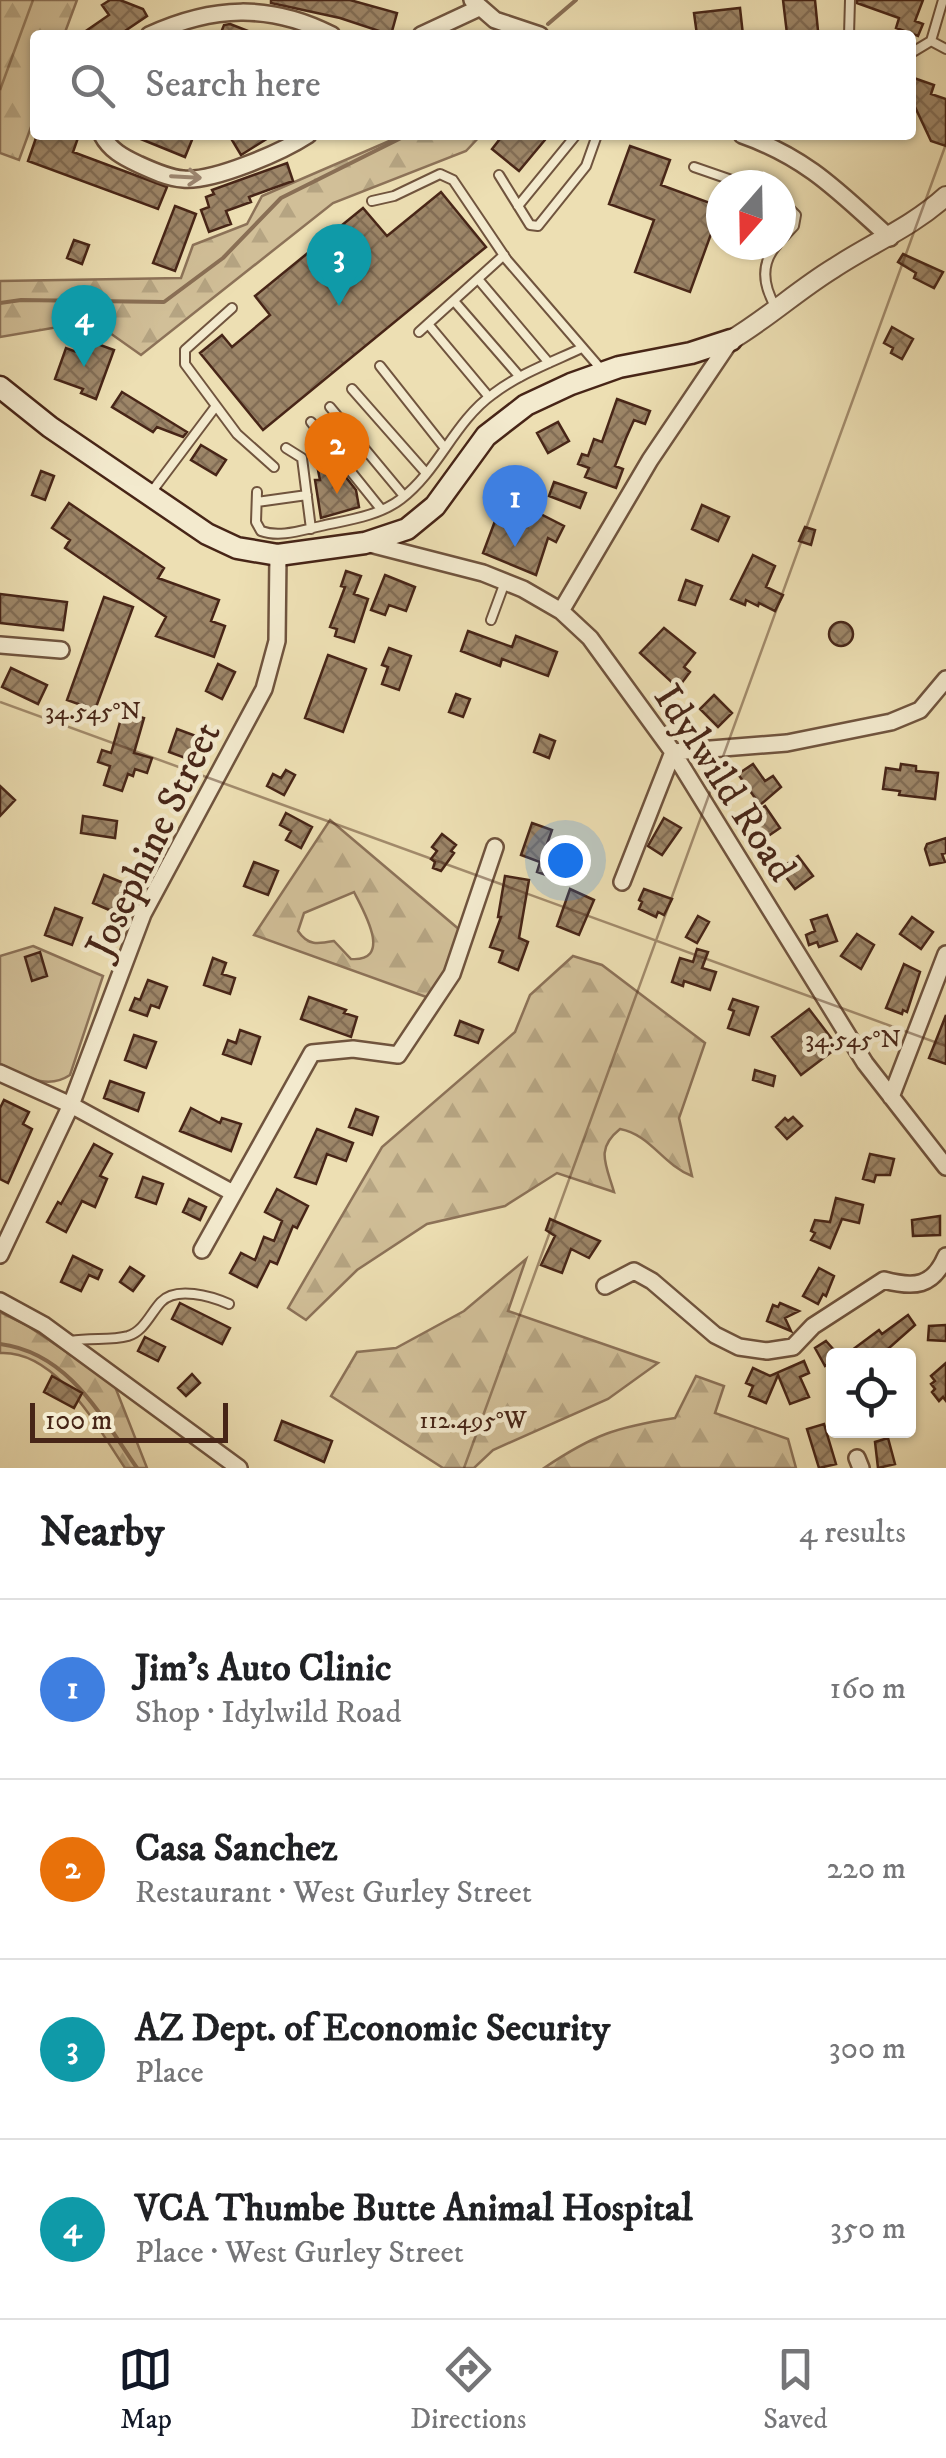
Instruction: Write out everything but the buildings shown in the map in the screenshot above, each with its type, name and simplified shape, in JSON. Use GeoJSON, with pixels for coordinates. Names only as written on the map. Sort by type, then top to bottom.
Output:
{"type":"FeatureCollection","features":[{"type":"Feature","properties":{"kind":"main road"},"geometry":{"type":"LineString","coordinates":[[0,387],[62,436],[206,534],[237,548],[278,555],[365,543],[407,528],[435,506],[486,436],[526,405],[604,373],[731,340]]}},
{"type":"Feature","properties":{"kind":"street"},"geometry":{"type":"LineString","coordinates":[[430,30],[475,4],[495,20],[525,30]]}},
{"type":"Feature","properties":{"kind":"street"},"geometry":{"type":"LineString","coordinates":[[162,30],[196,16],[248,12],[286,17],[319,30]]}},
{"type":"Feature","properties":{"kind":"street"},"geometry":{"type":"LineString","coordinates":[[105,140],[134,162],[184,179],[230,169],[297,140]]}},
{"type":"Feature","properties":{"kind":"street"},"geometry":{"type":"LineString","coordinates":[[756,140],[816,171],[890,238]]}},
{"type":"Feature","properties":{"kind":"street"},"geometry":{"type":"LineString","coordinates":[[561,611],[650,460],[731,340],[834,267],[890,238],[945,198]]}},
{"type":"Feature","properties":{"kind":"street","name":"Idylwild Road"},"geometry":{"type":"LineString","coordinates":[[365,543],[484,573],[561,611],[590,638],[673,752],[865,1063],[946,1167]]}},
{"type":"Feature","properties":{"kind":"street","name":"Josephine Street"},"geometry":{"type":"LineString","coordinates":[[0,1255],[71,1105],[143,914],[264,689],[277,641],[278,555]]}},
{"type":"Feature","properties":{"kind":"street"},"geometry":{"type":"LineString","coordinates":[[0,645],[61,650]]}},
{"type":"Feature","properties":{"kind":"street"},"geometry":{"type":"LineString","coordinates":[[622,882],[673,752],[787,743],[891,722],[920,710],[946,679]]}},
{"type":"Feature","properties":{"kind":"street"},"geometry":{"type":"LineString","coordinates":[[202,1250],[312,1053],[353,1049],[398,1055],[452,974],[495,846]]}},
{"type":"Feature","properties":{"kind":"street"},"geometry":{"type":"LineString","coordinates":[[891,1097],[946,954]]}},
{"type":"Feature","properties":{"kind":"street"},"geometry":{"type":"LineString","coordinates":[[0,1073],[71,1105],[233,1193]]}},
{"type":"Feature","properties":{"kind":"street"},"geometry":{"type":"LineString","coordinates":[[605,1286],[634,1272],[652,1281],[715,1335],[739,1347],[766,1350],[793,1347],[813,1326],[884,1280],[906,1286],[922,1285],[934,1277],[946,1256]]}},
{"type":"Feature","properties":{"kind":"street"},"geometry":{"type":"LineString","coordinates":[[0,1301],[44,1325],[239,1468]]}},
{"type":"Feature","properties":{"kind":"lane"},"geometry":{"type":"LineString","coordinates":[[850,0],[850,30]]}},
{"type":"Feature","properties":{"kind":"lane"},"geometry":{"type":"LineString","coordinates":[[916,51],[931,42],[943,0]]}},
{"type":"Feature","properties":{"kind":"lane"},"geometry":{"type":"LineString","coordinates":[[931,42],[946,49]]}},
{"type":"Feature","properties":{"kind":"lane"},"geometry":{"type":"LineString","coordinates":[[518,206],[572,140]]}},
{"type":"Feature","properties":{"kind":"lane"},"geometry":{"type":"LineString","coordinates":[[499,176],[530,224],[538,226],[586,166],[594,140]]}},
{"type":"Feature","properties":{"kind":"lane"},"geometry":{"type":"LineString","coordinates":[[694,167],[706,171]]}},
{"type":"Feature","properties":{"kind":"lane"},"geometry":{"type":"LineString","coordinates":[[372,202],[440,174],[453,180],[504,255],[604,373]]}},
{"type":"Feature","properties":{"kind":"lane"},"geometry":{"type":"LineString","coordinates":[[419,332],[504,255]]}},
{"type":"Feature","properties":{"kind":"lane"},"geometry":{"type":"LineString","coordinates":[[767,260],[764,271],[768,294],[777,310]]}},
{"type":"Feature","properties":{"kind":"lane"},"geometry":{"type":"LineString","coordinates":[[478,279],[549,363]]}},
{"type":"Feature","properties":{"kind":"lane"},"geometry":{"type":"LineString","coordinates":[[454,301],[520,377]]}},
{"type":"Feature","properties":{"kind":"lane"},"geometry":{"type":"LineString","coordinates":[[232,308],[184,350],[184,364],[237,434],[274,467]]}},
{"type":"Feature","properties":{"kind":"lane"},"geometry":{"type":"LineString","coordinates":[[428,324],[489,397]]}},
{"type":"Feature","properties":{"kind":"lane"},"geometry":{"type":"LineString","coordinates":[[307,495],[257,497],[256,522],[260,530],[270,534],[311,528],[382,510],[404,496],[426,473],[489,397],[520,377],[582,348]]}},
{"type":"Feature","properties":{"kind":"lane"},"geometry":{"type":"LineString","coordinates":[[380,366],[444,447]]}},
{"type":"Feature","properties":{"kind":"lane"},"geometry":{"type":"LineString","coordinates":[[352,389],[426,473]]}},
{"type":"Feature","properties":{"kind":"lane"},"geometry":{"type":"LineString","coordinates":[[149,495],[216,406]]}},
{"type":"Feature","properties":{"kind":"lane"},"geometry":{"type":"LineString","coordinates":[[330,407],[404,496]]}},
{"type":"Feature","properties":{"kind":"lane"},"geometry":{"type":"LineString","coordinates":[[311,422],[382,510]]}},
{"type":"Feature","properties":{"kind":"lane"},"geometry":{"type":"LineString","coordinates":[[286,448],[302,458],[311,528]]}},
{"type":"Feature","properties":{"kind":"lane"},"geometry":{"type":"LineString","coordinates":[[491,620],[505,582]]}},
{"type":"Feature","properties":{"kind":"lane"},"geometry":{"type":"LineString","coordinates":[[67,1342],[131,1336],[149,1320],[162,1300],[171,1296],[197,1293],[229,1304]]}},
{"type":"Feature","properties":{"kind":"green space"},"geometry":{"type":"Polygon","coordinates":[[[0,0],[77,0],[66,30],[30,30],[30,130],[19,160],[0,153],[0,0]]]}},
{"type":"Feature","properties":{"kind":"green space"},"geometry":{"type":"Polygon","coordinates":[[[391,140],[476,140],[466,151],[333,203],[141,355],[93,321],[0,337],[0,281],[181,278],[193,245],[247,224],[262,196],[391,140]]]}},
{"type":"Feature","properties":{"kind":"green space"},"geometry":{"type":"Polygon","coordinates":[[[330,820],[461,931],[445,974],[429,998],[254,935],[330,820]],[[354,892],[304,913],[298,931],[314,943],[334,941],[351,959],[364,958],[371,952],[372,933],[354,892]]]}},
{"type":"Feature","properties":{"kind":"green space"},"geometry":{"type":"Polygon","coordinates":[[[33,946],[103,976],[70,1075],[52,1082],[35,1080],[0,1064],[0,956],[33,946]]]}},
{"type":"Feature","properties":{"kind":"green space"},"geometry":{"type":"Polygon","coordinates":[[[573,956],[602,965],[705,1043],[679,1118],[692,1176],[640,1137],[620,1129],[605,1150],[614,1192],[557,1173],[505,1206],[427,1224],[357,1270],[306,1320],[288,1308],[382,1147],[515,1032],[530,995],[573,956]]]}},
{"type":"Feature","properties":{"kind":"green space"},"geometry":{"type":"Polygon","coordinates":[[[526,1259],[508,1311],[658,1363],[608,1399],[493,1450],[474,1468],[443,1468],[331,1396],[357,1352],[396,1348],[464,1311],[526,1259]]]}},
{"type":"Feature","properties":{"kind":"green space"},"geometry":{"type":"Polygon","coordinates":[[[0,1312],[28,1326],[114,1384],[147,1468],[125,1468],[88,1413],[57,1377],[21,1355],[0,1353],[0,1312]]]}},
{"type":"Feature","properties":{"kind":"green space"},"geometry":{"type":"Polygon","coordinates":[[[696,1376],[724,1386],[715,1413],[788,1439],[796,1468],[544,1468],[606,1434],[675,1418],[696,1376]]]}},
{"type":"Feature","properties":{"kind":"waterway"},"geometry":{"type":"LineString","coordinates":[[548,24],[576,0]]}},
{"type":"Feature","properties":{"kind":"waterway"},"geometry":{"type":"LineString","coordinates":[[0,303],[164,302],[223,258],[281,198],[397,140]]}},
{"type":"Feature","properties":{"kind":"waterway"},"geometry":{"type":"LineString","coordinates":[[0,1344],[24,1350],[64,1373],[96,1408],[137,1468]]}},
{"type":"Feature","properties":{"kind":"place","name":"AZ Dept. of Economic Security"},"geometry":{"type":"Point","coordinates":[339,306]}},
{"type":"Feature","properties":{"kind":"place","name":"VCA Thumbe Butte Animal Hospital"},"geometry":{"type":"Point","coordinates":[84,367]}},
{"type":"Feature","properties":{"kind":"place","name":"Casa Sanchez"},"geometry":{"type":"Point","coordinates":[337,494]}},
{"type":"Feature","properties":{"kind":"place","name":"Jim's Auto Clinic"},"geometry":{"type":"Point","coordinates":[515,547]}}]}
